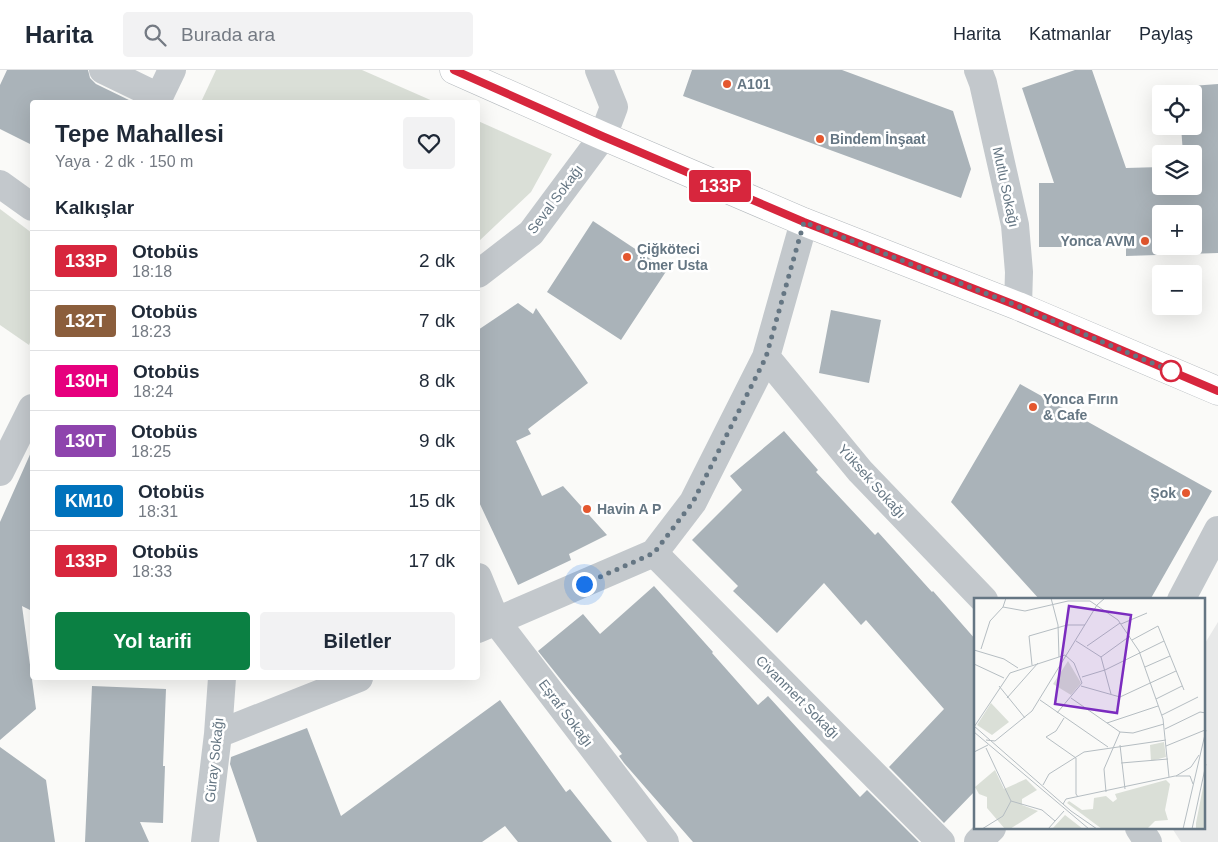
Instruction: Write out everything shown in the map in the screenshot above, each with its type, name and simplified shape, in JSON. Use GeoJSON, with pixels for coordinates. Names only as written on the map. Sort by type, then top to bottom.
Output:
{"type":"FeatureCollection","features":[{"type":"Feature","properties":{"kind":"main road"},"geometry":{"type":"LineString","coordinates":[[454,70],[602,136],[804,222],[1018,306],[1218,391]]}},
{"type":"Feature","properties":{"kind":"street"},"geometry":{"type":"LineString","coordinates":[[103,70],[159,97],[172,70]]}},
{"type":"Feature","properties":{"kind":"street","name":"Seval Sokağı"},"geometry":{"type":"LineString","coordinates":[[480,272],[531,234],[602,136],[614,107],[599,70]]}},
{"type":"Feature","properties":{"kind":"street","name":"Mutlu Sokağı"},"geometry":{"type":"LineString","coordinates":[[978,70],[983,83],[1015,225],[1019,272],[1018,306]]}},
{"type":"Feature","properties":{"kind":"street"},"geometry":{"type":"LineString","coordinates":[[0,184],[30,206]]}},
{"type":"Feature","properties":{"kind":"street"},"geometry":{"type":"LineString","coordinates":[[487,625],[654,553],[693,502],[766,357],[804,222]]}},
{"type":"Feature","properties":{"kind":"street","name":"Yüksek Sokağı"},"geometry":{"type":"LineString","coordinates":[[766,357],[860,471],[982,598]]}},
{"type":"Feature","properties":{"kind":"street"},"geometry":{"type":"LineString","coordinates":[[0,472],[30,412]]}},
{"type":"Feature","properties":{"kind":"street"},"geometry":{"type":"LineString","coordinates":[[1182,598],[1218,530]]}},
{"type":"Feature","properties":{"kind":"street","name":"Civanmert Sokağı"},"geometry":{"type":"LineString","coordinates":[[654,553],[941,842]]}},
{"type":"Feature","properties":{"kind":"street","name":"Eşraf Sokağı"},"geometry":{"type":"LineString","coordinates":[[480,588],[487,625],[665,842]]}},
{"type":"Feature","properties":{"kind":"street","name":"Güray Sokağı"},"geometry":{"type":"LineString","coordinates":[[205,842],[218,734],[222,680]]}},
{"type":"Feature","properties":{"kind":"street"},"geometry":{"type":"LineString","coordinates":[[218,734],[354,680]]}},
{"type":"Feature","properties":{"kind":"street"},"geometry":{"type":"LineString","coordinates":[[978,842],[990,830]]}},
{"type":"Feature","properties":{"kind":"street"},"geometry":{"type":"LineString","coordinates":[[1140,830],[1148,842]]}},
{"type":"Feature","properties":{"kind":"shaded area"},"geometry":{"type":"Polygon","coordinates":[[[216,70],[362,70],[430,100],[202,100],[216,70]]]}},
{"type":"Feature","properties":{"kind":"shaded area"},"geometry":{"type":"Polygon","coordinates":[[[480,122],[552,154],[531,192],[480,240],[480,122]]]}},
{"type":"Feature","properties":{"kind":"shaded area"},"geometry":{"type":"Polygon","coordinates":[[[0,209],[30,232],[29,345],[0,325],[0,209]]]}},
{"type":"Feature","properties":{"kind":"shaded area"},"geometry":{"type":"Polygon","coordinates":[[[1218,622],[1218,842],[1181,842],[1173,830],[1206,830],[1206,642],[1218,622]]]}},
{"type":"Feature","properties":{"kind":"building"},"geometry":{"type":"Polygon","coordinates":[[[7,70],[88,70],[90,78],[96,84],[129,100],[30,100],[30,144],[0,129],[0,85],[7,70]]]}},
{"type":"Feature","properties":{"kind":"building"},"geometry":{"type":"Polygon","coordinates":[[[692,70],[842,70],[953,111],[971,169],[961,198],[683,96],[692,70]]]}},
{"type":"Feature","properties":{"kind":"building"},"geometry":{"type":"Polygon","coordinates":[[[1075,70],[1092,70],[1126,168],[1152,167],[1152,195],[1202,195],[1202,145],[1182,145],[1182,135],[1202,135],[1202,85],[1218,84],[1218,253],[1202,254],[1202,205],[1152,205],[1152,255],[1157,255],[1126,256],[1126,247],[1039,247],[1039,183],[1054,183],[1022,88],[1075,70]]]}},
{"type":"Feature","properties":{"kind":"building"},"geometry":{"type":"Polygon","coordinates":[[[593,221],[667,270],[621,340],[547,292],[593,221]]]}},
{"type":"Feature","properties":{"kind":"building"},"geometry":{"type":"Polygon","coordinates":[[[518,303],[533,314],[536,308],[588,383],[528,429],[531,434],[516,441],[542,496],[563,486],[607,535],[569,554],[571,560],[518,585],[480,504],[480,329],[518,303]]]}},
{"type":"Feature","properties":{"kind":"building"},"geometry":{"type":"Polygon","coordinates":[[[831,310],[881,320],[869,383],[819,373],[831,310]]]}},
{"type":"Feature","properties":{"kind":"building"},"geometry":{"type":"Polygon","coordinates":[[[1020,384],[1212,491],[1151,598],[1038,598],[951,502],[1020,384]]]}},
{"type":"Feature","properties":{"kind":"building"},"geometry":{"type":"Polygon","coordinates":[[[784,431],[818,470],[816,472],[875,535],[878,532],[974,638],[974,792],[944,823],[889,767],[944,709],[866,620],[861,625],[824,583],[777,633],[733,591],[738,586],[692,540],[742,490],[730,476],[784,431]]]}},
{"type":"Feature","properties":{"kind":"building"},"geometry":{"type":"Polygon","coordinates":[[[30,454],[30,610],[22,606],[30,665],[30,680],[32,680],[36,709],[0,740],[0,522],[30,454]]]}},
{"type":"Feature","properties":{"kind":"building"},"geometry":{"type":"Polygon","coordinates":[[[654,586],[758,705],[768,696],[860,797],[867,790],[919,842],[693,842],[624,763],[619,756],[622,754],[538,651],[583,614],[600,634],[654,586]]]}},
{"type":"Feature","properties":{"kind":"building"},"geometry":{"type":"Polygon","coordinates":[[[92,686],[166,689],[163,823],[140,822],[149,842],[85,842],[92,686]]]}},
{"type":"Feature","properties":{"kind":"building"},"geometry":{"type":"Polygon","coordinates":[[[500,700],[566,792],[570,789],[612,842],[518,842],[505,826],[482,842],[257,842],[230,764],[231,757],[307,728],[341,816],[500,700]]]}},
{"type":"Feature","properties":{"kind":"building"},"geometry":{"type":"Polygon","coordinates":[[[0,747],[46,780],[55,842],[0,842],[0,747]]]}},
{"type":"Feature","properties":{"kind":"bus line","name":"133P"},"geometry":{"type":"LineString","coordinates":[[454,70],[602,136],[804,222],[1018,306],[1218,391]]}},
{"type":"Feature","properties":{"kind":"place","name":"A101"},"geometry":{"type":"Point","coordinates":[727,84]}},
{"type":"Feature","properties":{"kind":"place","name":"Bindem İnşaat"},"geometry":{"type":"Point","coordinates":[820,139]}},
{"type":"Feature","properties":{"kind":"place","name":"Yonca AVM"},"geometry":{"type":"Point","coordinates":[1145,241]}},
{"type":"Feature","properties":{"kind":"place","name":"Çiğköteci Ömer Usta"},"geometry":{"type":"Point","coordinates":[627,257]}},
{"type":"Feature","properties":{"kind":"place","name":"Yonca Fırın & Cafe"},"geometry":{"type":"Point","coordinates":[1033,407]}},
{"type":"Feature","properties":{"kind":"place","name":"Şok"},"geometry":{"type":"Point","coordinates":[1186,493]}},
{"type":"Feature","properties":{"kind":"place","name":"Havin A P"},"geometry":{"type":"Point","coordinates":[587,509]}},
{"type":"Feature","properties":{"kind":"route"},"geometry":{"type":"LineString","coordinates":[[584,584],[654,553],[693,502],[766,357],[804,222],[1018,306],[1171,371]]}}]}
